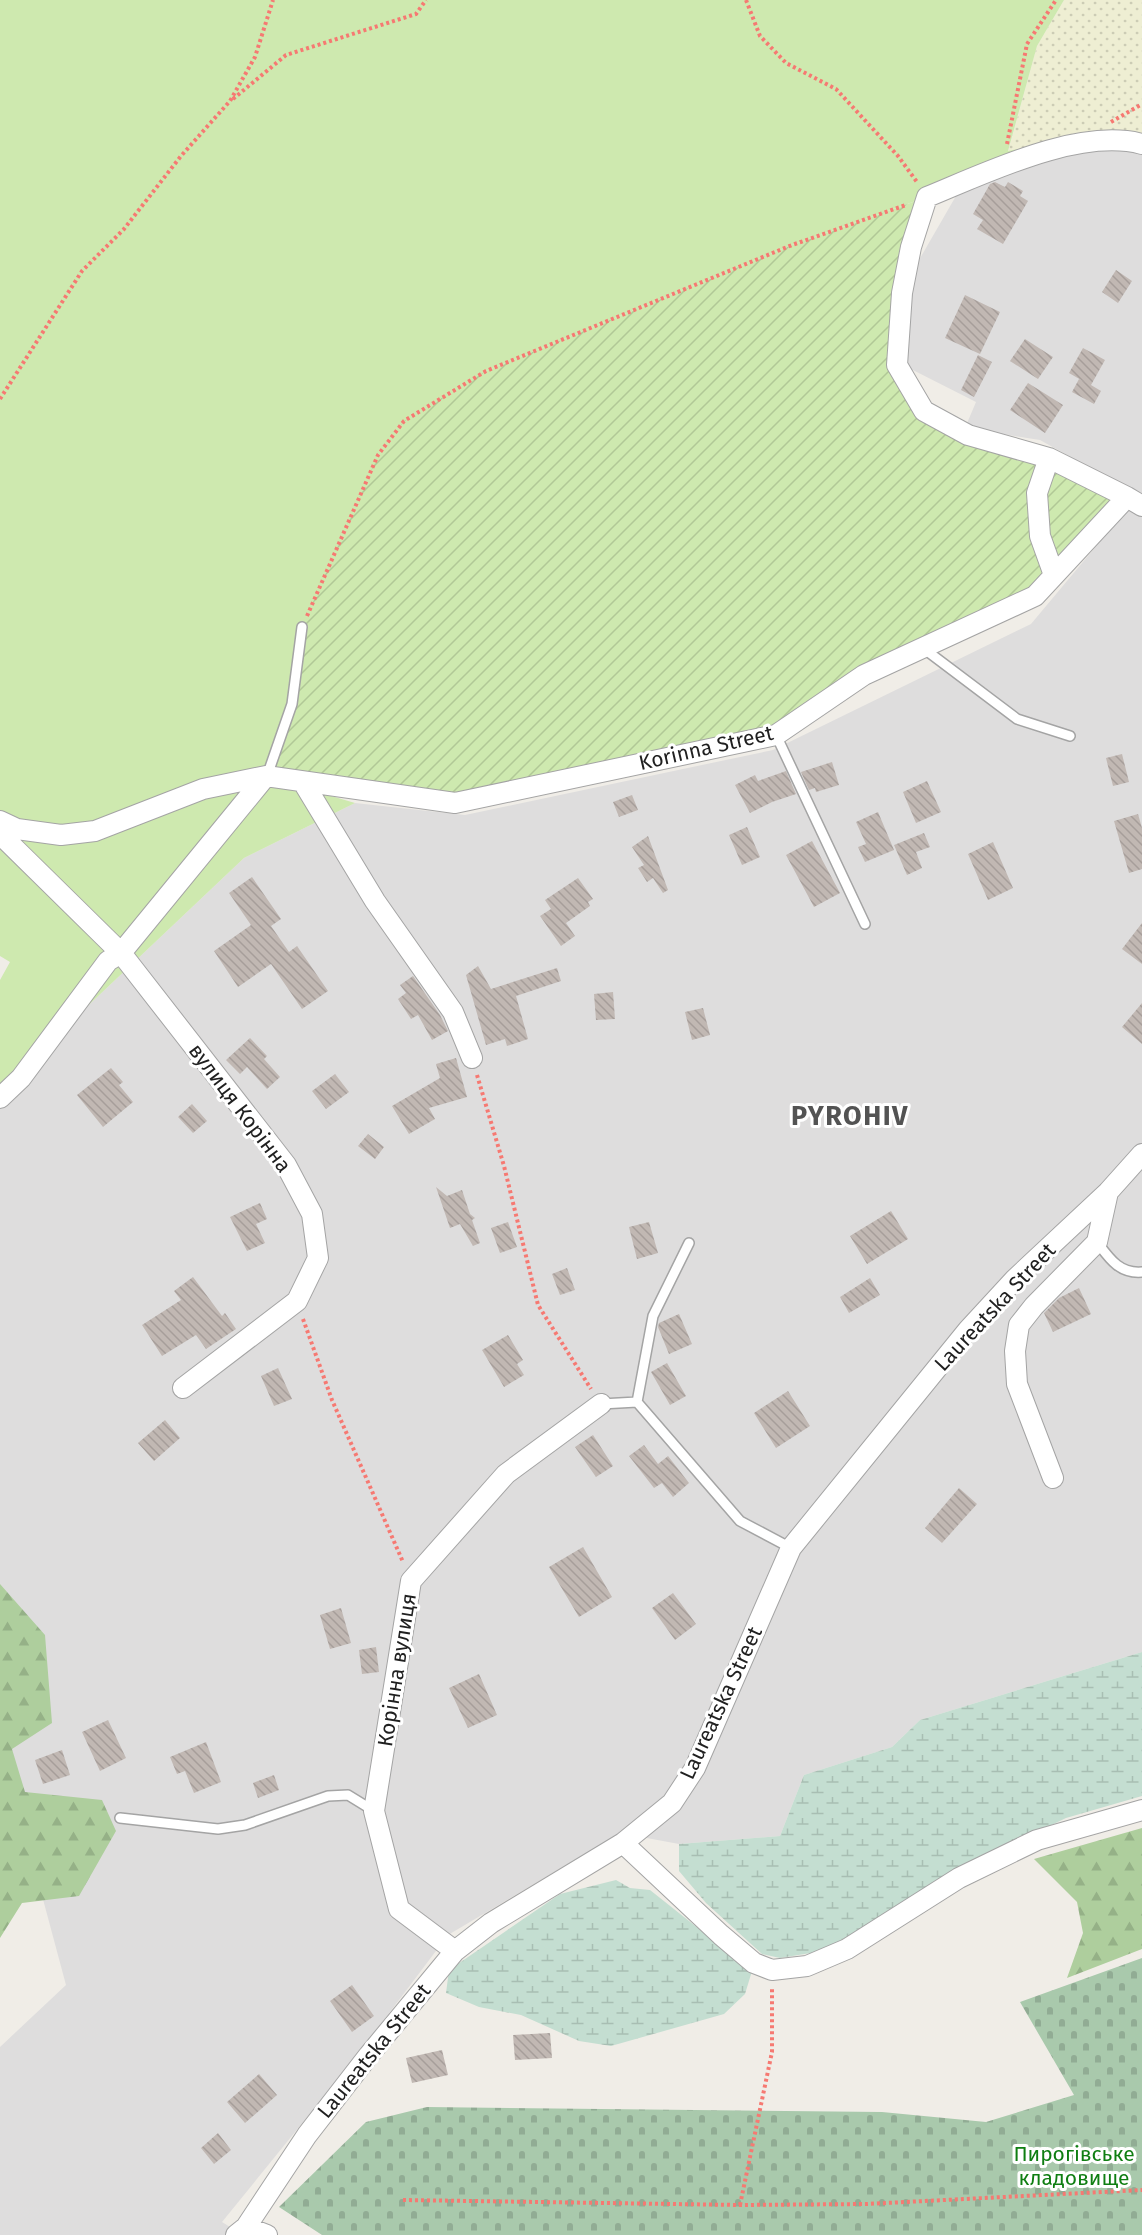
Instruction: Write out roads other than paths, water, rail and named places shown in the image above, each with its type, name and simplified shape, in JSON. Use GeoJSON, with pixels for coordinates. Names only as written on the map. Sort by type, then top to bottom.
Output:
{"type":"FeatureCollection","features":[{"type":"Feature","properties":{"kind":"street"},"geometry":{"type":"LineString","coordinates":[[1134,502],[1049,458],[968,435],[924,411],[897,365],[902,293],[911,247],[927,197],[1002,166],[1072,144],[1126,139],[1142,144]]}},
{"type":"Feature","properties":{"kind":"street"},"geometry":{"type":"LineString","coordinates":[[1049,458],[1037,493],[1040,536],[1054,575]]}},
{"type":"Feature","properties":{"kind":"street","name":"Korinna Street"},"geometry":{"type":"LineString","coordinates":[[267,776],[455,803],[776,735],[864,675],[1035,596],[1054,575],[1134,502]]}},
{"type":"Feature","properties":{"kind":"street"},"geometry":{"type":"LineString","coordinates":[[0,821],[17,829],[61,835],[94,831],[203,789],[267,776]]}},
{"type":"Feature","properties":{"kind":"street"},"geometry":{"type":"LineString","coordinates":[[0,1098],[21,1078],[108,961],[121,953],[267,776]]}},
{"type":"Feature","properties":{"kind":"street"},"geometry":{"type":"LineString","coordinates":[[303,782],[375,902],[453,1012],[472,1058]]}},
{"type":"Feature","properties":{"kind":"street","name":"вулиця Корінна"},"geometry":{"type":"LineString","coordinates":[[0,834],[121,953],[286,1165],[312,1214],[318,1258],[297,1301],[183,1388]]}},
{"type":"Feature","properties":{"kind":"street","name":"Laureatska Street"},"geometry":{"type":"LineString","coordinates":[[241,2231],[307,2135],[369,2055],[455,1951],[491,1923],[623,1843],[672,1803],[695,1768],[791,1548],[968,1330],[1015,1279],[1108,1192],[1142,1154]]}},
{"type":"Feature","properties":{"kind":"street"},"geometry":{"type":"LineString","coordinates":[[1053,1478],[1017,1384],[1015,1351],[1019,1325],[1034,1305],[1097,1242],[1108,1192]]}},
{"type":"Feature","properties":{"kind":"street","name":"Корінна вулиця"},"geometry":{"type":"LineString","coordinates":[[455,1951],[399,1909],[374,1811],[411,1581],[506,1474],[601,1404]]}},
{"type":"Feature","properties":{"kind":"street"},"geometry":{"type":"LineString","coordinates":[[623,1843],[721,1935],[754,1963],[772,1970],[807,1966],[847,1949],[959,1878],[1036,1839],[1142,1810]]}},
{"type":"Feature","properties":{"kind":"street"},"geometry":{"type":"LineString","coordinates":[[241,2231],[267,2235]]}},
{"type":"Feature","properties":{"kind":"lane"},"geometry":{"type":"LineString","coordinates":[[267,776],[292,704],[302,627]]}},
{"type":"Feature","properties":{"kind":"lane"},"geometry":{"type":"LineString","coordinates":[[923,648],[1017,719],[1070,736]]}},
{"type":"Feature","properties":{"kind":"lane"},"geometry":{"type":"LineString","coordinates":[[776,735],[864,924]]}},
{"type":"Feature","properties":{"kind":"lane"},"geometry":{"type":"LineString","coordinates":[[1097,1242],[1116,1266],[1142,1272]]}},
{"type":"Feature","properties":{"kind":"lane"},"geometry":{"type":"LineString","coordinates":[[637,1402],[653,1316],[689,1243]]}},
{"type":"Feature","properties":{"kind":"lane"},"geometry":{"type":"LineString","coordinates":[[637,1402],[740,1521],[791,1548]]}},
{"type":"Feature","properties":{"kind":"lane"},"geometry":{"type":"LineString","coordinates":[[601,1404],[637,1402]]}},
{"type":"Feature","properties":{"kind":"lane"},"geometry":{"type":"LineString","coordinates":[[120,1818],[218,1829],[245,1825],[328,1796],[348,1795],[374,1811]]}},
{"type":"Feature","properties":{"kind":"district","name":"PYROHIV"},"geometry":{"type":"Point","coordinates":[850,1116]}},
{"type":"Feature","properties":{"kind":"park label","name":"Пирогівське кладовище"},"geometry":{"type":"Point","coordinates":[1074,2166]}}]}
